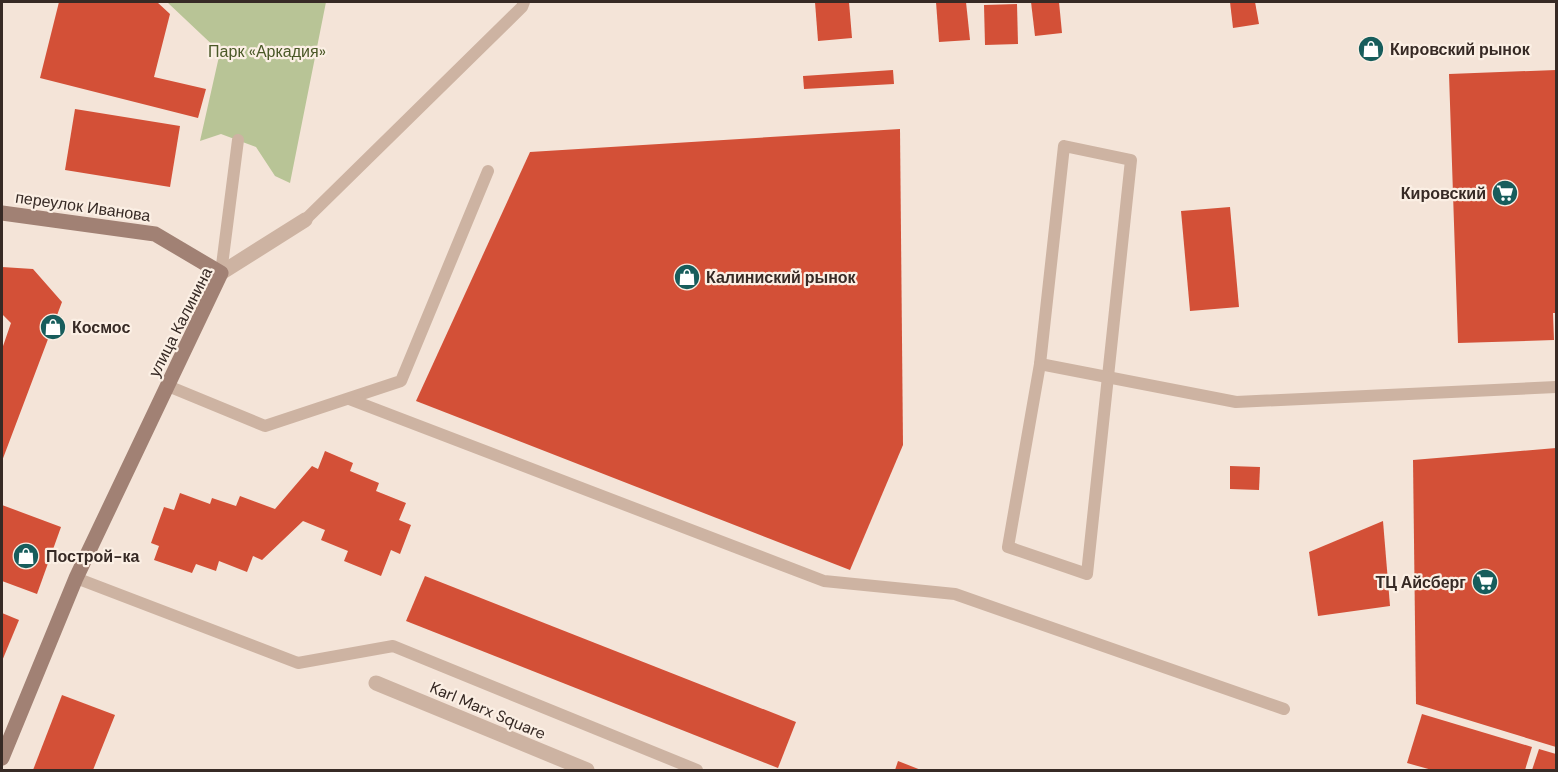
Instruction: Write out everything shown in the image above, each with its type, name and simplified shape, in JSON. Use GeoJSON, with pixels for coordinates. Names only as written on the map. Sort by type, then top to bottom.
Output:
{"type":"FeatureCollection","features":[{"type":"Feature","properties":{"kind":"street","name":"переулок Иванова"},"geometry":{"type":"LineString","coordinates":[[2,213],[155,234],[221,273]]}},
{"type":"Feature","properties":{"kind":"street","name":"улица Калинина"},"geometry":{"type":"LineString","coordinates":[[2,758],[76,578],[221,273],[305,220]]}},
{"type":"Feature","properties":{"kind":"street","name":"Karl Marx Square"},"geometry":{"type":"LineString","coordinates":[[376,683],[586,771]]}},
{"type":"Feature","properties":{"kind":"lane","name":"улица Калинина"},"geometry":{"type":"LineString","coordinates":[[305,220],[522,7],[524,2]]}},
{"type":"Feature","properties":{"kind":"lane"},"geometry":{"type":"LineString","coordinates":[[221,273],[238,140]]}},
{"type":"Feature","properties":{"kind":"lane"},"geometry":{"type":"LineString","coordinates":[[1064,146],[1131,160],[1108,377],[1087,574],[1008,547],[1040,364],[1064,146]]}},
{"type":"Feature","properties":{"kind":"lane"},"geometry":{"type":"LineString","coordinates":[[168,386],[265,426],[401,381],[488,171]]}},
{"type":"Feature","properties":{"kind":"lane"},"geometry":{"type":"LineString","coordinates":[[1040,364],[1236,402],[1557,387]]}},
{"type":"Feature","properties":{"kind":"lane"},"geometry":{"type":"LineString","coordinates":[[349,399],[824,581],[955,594],[1284,709]]}},
{"type":"Feature","properties":{"kind":"lane"},"geometry":{"type":"LineString","coordinates":[[76,578],[298,663],[393,646],[697,771]]}},
{"type":"Feature","properties":{"kind":"green space","name":"Парк «Аркадия»"},"geometry":{"type":"Polygon","coordinates":[[[167,2],[326,2],[290,183],[275,176],[256,147],[221,134],[200,141],[220,52],[167,2]]]}},
{"type":"Feature","properties":{"kind":"building"},"geometry":{"type":"Polygon","coordinates":[[[59,2],[157,2],[170,14],[154,77],[206,89],[198,118],[40,78],[59,2]]]}},
{"type":"Feature","properties":{"kind":"building"},"geometry":{"type":"Polygon","coordinates":[[[815,2],[849,2],[852,38],[818,41],[815,2]]]}},
{"type":"Feature","properties":{"kind":"building"},"geometry":{"type":"Polygon","coordinates":[[[936,2],[966,2],[970,40],[939,42],[936,2]]]}},
{"type":"Feature","properties":{"kind":"building"},"geometry":{"type":"Polygon","coordinates":[[[1031,2],[1059,2],[1062,33],[1035,36],[1031,2]]]}},
{"type":"Feature","properties":{"kind":"building"},"geometry":{"type":"Polygon","coordinates":[[[1230,2],[1255,2],[1259,24],[1233,28],[1230,2]]]}},
{"type":"Feature","properties":{"kind":"building"},"geometry":{"type":"Polygon","coordinates":[[[1017,4],[1018,44],[985,45],[984,5],[1017,4]]]}},
{"type":"Feature","properties":{"kind":"building"},"geometry":{"type":"Polygon","coordinates":[[[893,70],[894,84],[804,89],[803,76],[893,70]]]}},
{"type":"Feature","properties":{"kind":"building","name":"Кировский"},"geometry":{"type":"Polygon","coordinates":[[[1556,70],[1554,340],[1458,343],[1449,74],[1556,70]]]}},
{"type":"Feature","properties":{"kind":"building"},"geometry":{"type":"Polygon","coordinates":[[[75,109],[180,126],[170,187],[65,170],[75,109]]]}},
{"type":"Feature","properties":{"kind":"building","name":"Калиниский рынок"},"geometry":{"type":"Polygon","coordinates":[[[900,129],[903,445],[850,570],[416,401],[530,152],[900,129]]]}},
{"type":"Feature","properties":{"kind":"building"},"geometry":{"type":"Polygon","coordinates":[[[1230,207],[1239,307],[1190,311],[1181,211],[1230,207]]]}},
{"type":"Feature","properties":{"kind":"building"},"geometry":{"type":"Polygon","coordinates":[[[2,267],[33,269],[62,302],[2,461],[2,349],[11,323],[2,314],[2,267]]]}},
{"type":"Feature","properties":{"kind":"building","name":"ТЦ Айсберг"},"geometry":{"type":"Polygon","coordinates":[[[1556,448],[1556,747],[1416,704],[1413,460],[1556,448]]]}},
{"type":"Feature","properties":{"kind":"building"},"geometry":{"type":"Polygon","coordinates":[[[325,451],[353,463],[350,471],[379,483],[376,491],[406,503],[399,520],[411,525],[400,554],[391,550],[381,576],[344,561],[348,551],[321,540],[325,530],[303,521],[262,560],[253,556],[247,572],[219,561],[216,571],[196,564],[192,573],[154,560],[159,546],[151,543],[164,507],[174,510],[180,493],[210,504],[212,498],[236,506],[240,496],[275,509],[312,466],[318,469],[325,451]]]}},
{"type":"Feature","properties":{"kind":"building"},"geometry":{"type":"Polygon","coordinates":[[[1230,466],[1260,467],[1259,490],[1230,489],[1230,466]]]}},
{"type":"Feature","properties":{"kind":"building"},"geometry":{"type":"Polygon","coordinates":[[[2,505],[61,527],[37,594],[2,581],[2,505]]]}},
{"type":"Feature","properties":{"kind":"building"},"geometry":{"type":"Polygon","coordinates":[[[1383,521],[1390,606],[1318,616],[1309,552],[1383,521]]]}},
{"type":"Feature","properties":{"kind":"building"},"geometry":{"type":"Polygon","coordinates":[[[425,576],[796,722],[778,768],[406,621],[425,576]]]}},
{"type":"Feature","properties":{"kind":"building"},"geometry":{"type":"Polygon","coordinates":[[[2,613],[19,620],[2,661],[2,613]]]}},
{"type":"Feature","properties":{"kind":"building"},"geometry":{"type":"Polygon","coordinates":[[[62,695],[115,715],[93,770],[33,770],[62,695]]]}},
{"type":"Feature","properties":{"kind":"building"},"geometry":{"type":"Polygon","coordinates":[[[1422,714],[1532,747],[1525,770],[1432,770],[1407,763],[1422,714]]]}},
{"type":"Feature","properties":{"kind":"building"},"geometry":{"type":"Polygon","coordinates":[[[1539,749],[1556,754],[1556,770],[1532,770],[1539,749]]]}},
{"type":"Feature","properties":{"kind":"building"},"geometry":{"type":"Polygon","coordinates":[[[898,761],[921,770],[895,770],[898,761]]]}},
{"type":"Feature","properties":{"kind":"place","name":"Кировский рынок"},"geometry":{"type":"Point","coordinates":[1371,49]}},
{"type":"Feature","properties":{"kind":"place","name":"Кировский"},"geometry":{"type":"Point","coordinates":[1505,193]}},
{"type":"Feature","properties":{"kind":"place","name":"Калиниский рынок"},"geometry":{"type":"Point","coordinates":[687,277]}},
{"type":"Feature","properties":{"kind":"place","name":"Космос"},"geometry":{"type":"Point","coordinates":[53,327]}},
{"type":"Feature","properties":{"kind":"place","name":"Построй-ка"},"geometry":{"type":"Point","coordinates":[26,556]}},
{"type":"Feature","properties":{"kind":"place","name":"ТЦ Айсберг"},"geometry":{"type":"Point","coordinates":[1485,582]}}]}
